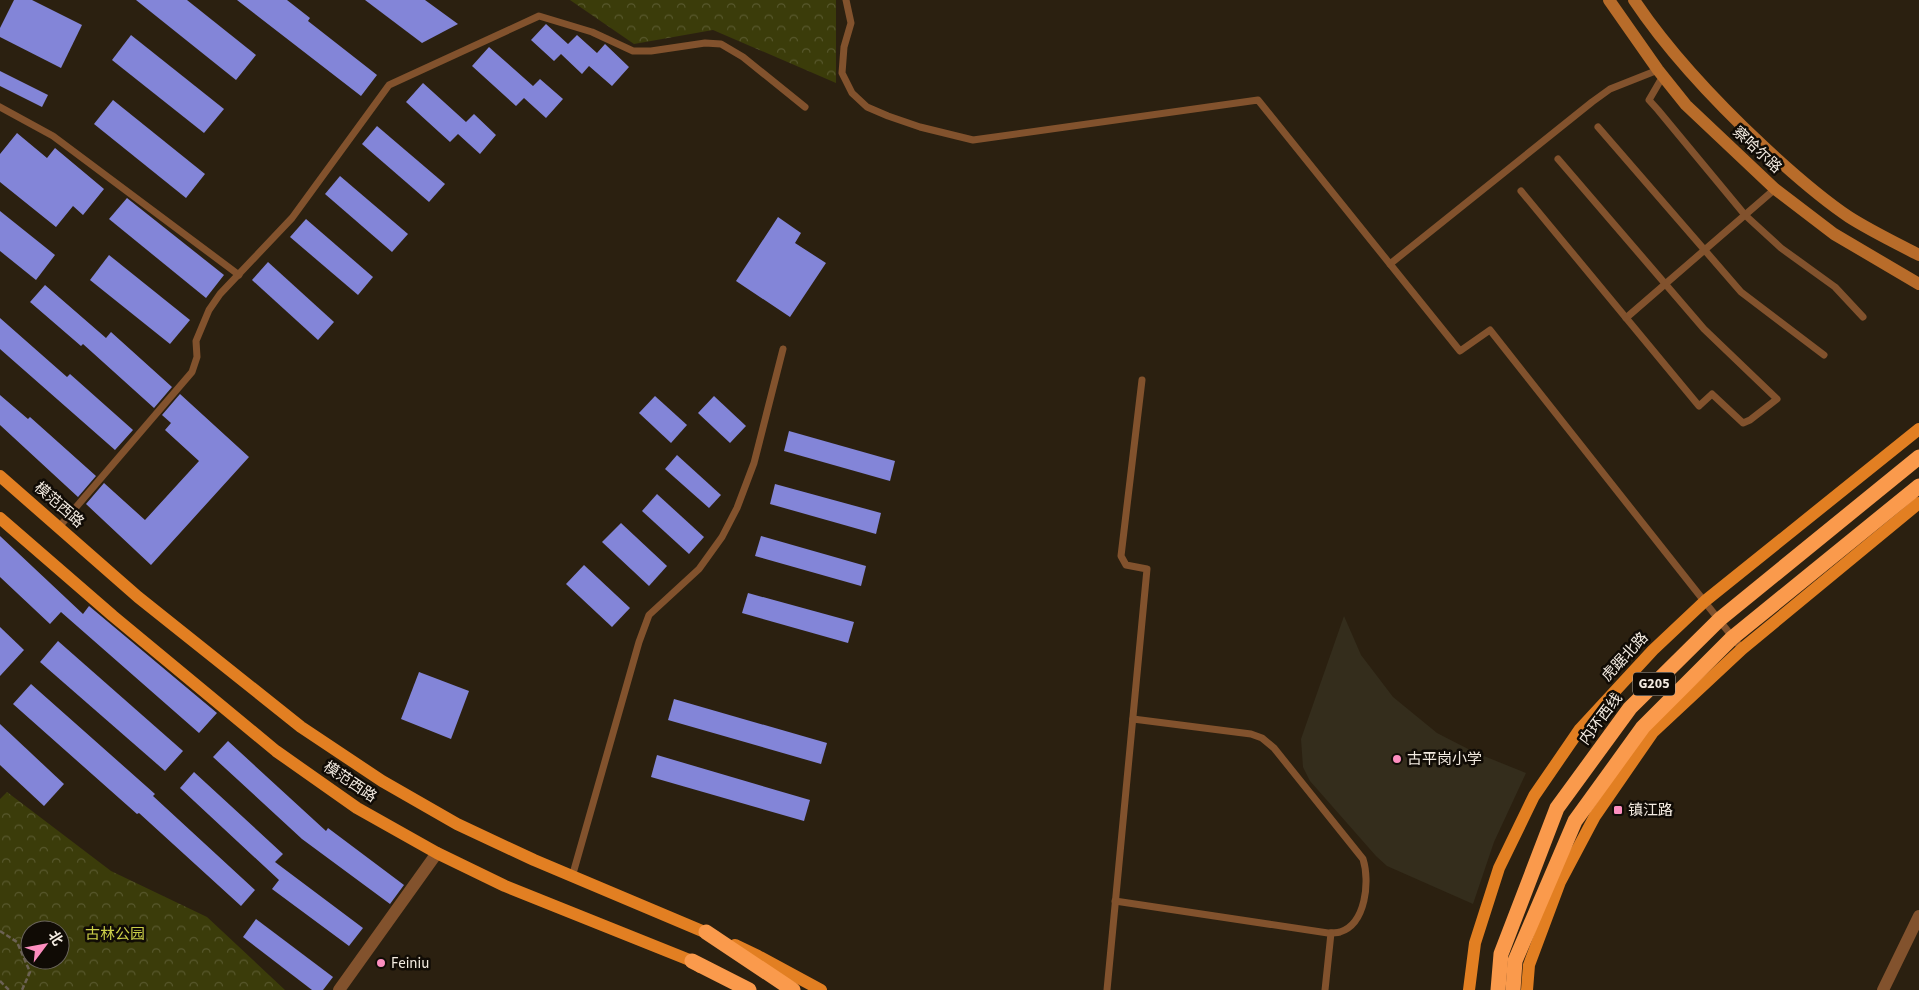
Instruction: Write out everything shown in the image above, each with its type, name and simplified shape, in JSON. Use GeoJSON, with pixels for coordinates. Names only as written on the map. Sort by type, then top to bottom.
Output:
{"type":"FeatureCollection","features":[{"type":"Feature","properties":{"kind":"highway","name":"内环西线"},"geometry":{"type":"LineString","coordinates":[[1498,990],[1500,954],[1557,808],[1630,708],[1720,619],[1919,457]]}},
{"type":"Feature","properties":{"kind":"highway","name":"G205"},"geometry":{"type":"LineString","coordinates":[[1513,990],[1515,961],[1575,821],[1643,727],[1732,638],[1919,486]]}},
{"type":"Feature","properties":{"kind":"highway"},"geometry":{"type":"LineString","coordinates":[[706,932],[793,990]]}},
{"type":"Feature","properties":{"kind":"highway"},"geometry":{"type":"LineString","coordinates":[[692,961],[748,990]]}},
{"type":"Feature","properties":{"kind":"main road","name":"察哈尔路"},"geometry":{"type":"LineString","coordinates":[[1608,0],[1660,73],[1686,105],[1775,189],[1834,234],[1919,284]]}},
{"type":"Feature","properties":{"kind":"main road","name":"察哈尔路"},"geometry":{"type":"LineString","coordinates":[[1634,0],[1649,23],[1708,91],[1732,117],[1795,176],[1849,217],[1919,255]]}},
{"type":"Feature","properties":{"kind":"main road","name":"虎踞北路"},"geometry":{"type":"LineString","coordinates":[[1469,990],[1476,943],[1499,868],[1534,796],[1580,729],[1653,650],[1705,601],[1919,429]]}},
{"type":"Feature","properties":{"kind":"main road","name":"模范西路"},"geometry":{"type":"LineString","coordinates":[[0,476],[138,596],[301,727],[382,781],[457,824],[572,877],[706,932],[758,956],[821,990]]}},
{"type":"Feature","properties":{"kind":"main road"},"geometry":{"type":"LineString","coordinates":[[1527,990],[1529,965],[1560,882],[1595,816],[1653,732],[1742,649],[1919,503]]}},
{"type":"Feature","properties":{"kind":"main road","name":"模范西路"},"geometry":{"type":"LineString","coordinates":[[0,518],[113,616],[276,751],[357,808],[437,854],[505,886],[692,961],[733,990]]}},
{"type":"Feature","properties":{"kind":"street"},"geometry":{"type":"LineString","coordinates":[[339,990],[437,854]]}},
{"type":"Feature","properties":{"kind":"street"},"geometry":{"type":"LineString","coordinates":[[1883,990],[1919,916]]}},
{"type":"Feature","properties":{"kind":"lane"},"geometry":{"type":"LineString","coordinates":[[846,0],[852,23],[844,47],[842,73],[852,93],[867,107],[888,116],[920,127],[973,140],[1258,100],[1460,351],[1490,330],[1742,649]]}},
{"type":"Feature","properties":{"kind":"lane"},"geometry":{"type":"LineString","coordinates":[[59,527],[192,372],[197,357],[196,341],[209,310],[220,294],[292,218],[389,85],[539,16],[592,32],[633,51],[651,51],[705,43],[721,44],[743,57],[805,107]]}},
{"type":"Feature","properties":{"kind":"lane"},"geometry":{"type":"LineString","coordinates":[[1390,264],[1592,102],[1610,90],[1660,73]]}},
{"type":"Feature","properties":{"kind":"lane"},"geometry":{"type":"LineString","coordinates":[[1660,73],[1649,100],[1745,215],[1781,248],[1835,287],[1863,317]]}},
{"type":"Feature","properties":{"kind":"lane"},"geometry":{"type":"LineString","coordinates":[[0,107],[53,136],[238,275]]}},
{"type":"Feature","properties":{"kind":"lane"},"geometry":{"type":"LineString","coordinates":[[1598,127],[1741,292],[1824,355]]}},
{"type":"Feature","properties":{"kind":"lane"},"geometry":{"type":"LineString","coordinates":[[1521,191],[1699,406],[1712,394],[1742,423],[1750,420],[1777,400],[1704,330],[1666,283],[1558,159]]}},
{"type":"Feature","properties":{"kind":"lane"},"geometry":{"type":"LineString","coordinates":[[1626,318],[1775,189]]}},
{"type":"Feature","properties":{"kind":"lane"},"geometry":{"type":"LineString","coordinates":[[572,877],[639,642],[650,615],[699,569],[722,537],[754,463],[783,349]]}},
{"type":"Feature","properties":{"kind":"lane"},"geometry":{"type":"LineString","coordinates":[[1107,990],[1147,569],[1126,565],[1121,556],[1142,380]]}},
{"type":"Feature","properties":{"kind":"lane"},"geometry":{"type":"LineString","coordinates":[[1115,901],[1331,933],[1341,932],[1355,921],[1361,911],[1366,890],[1367,872],[1363,859],[1274,748],[1262,738],[1251,734],[1133,719]]}},
{"type":"Feature","properties":{"kind":"lane"},"geometry":{"type":"LineString","coordinates":[[1325,990],[1331,933]]}},
{"type":"Feature","properties":{"kind":"path"},"geometry":{"type":"LineString","coordinates":[[0,931],[16,942],[30,972],[22,990]]}},
{"type":"Feature","properties":{"kind":"path"},"geometry":{"type":"LineString","coordinates":[[0,981],[9,990]]}},
{"type":"Feature","properties":{"kind":"shaded area","name":"古平岗小学"},"geometry":{"type":"Polygon","coordinates":[[[1344,616],[1361,655],[1393,697],[1437,733],[1474,752],[1526,773],[1494,842],[1473,904],[1387,866],[1310,781],[1303,767],[1301,739],[1344,616]]]}},
{"type":"Feature","properties":{"kind":"green space"},"geometry":{"type":"Polygon","coordinates":[[[570,0],[836,0],[836,83],[713,30],[634,44],[570,0]]]}},
{"type":"Feature","properties":{"kind":"green space","name":"古林公园"},"geometry":{"type":"Polygon","coordinates":[[[7,792],[111,871],[207,917],[285,990],[0,990],[0,799],[7,792]]]}},
{"type":"Feature","properties":{"kind":"building"},"geometry":{"type":"Polygon","coordinates":[[[14,0],[32,0],[82,25],[61,68],[0,37],[0,28],[14,0]]]}},
{"type":"Feature","properties":{"kind":"building"},"geometry":{"type":"Polygon","coordinates":[[[136,0],[187,0],[256,55],[236,80],[136,0]]]}},
{"type":"Feature","properties":{"kind":"building"},"geometry":{"type":"Polygon","coordinates":[[[237,0],[287,0],[310,18],[308,21],[377,75],[361,96],[237,0]]]}},
{"type":"Feature","properties":{"kind":"building"},"geometry":{"type":"Polygon","coordinates":[[[365,0],[425,0],[458,24],[422,43],[365,0]]]}},
{"type":"Feature","properties":{"kind":"building"},"geometry":{"type":"Polygon","coordinates":[[[546,24],[568,44],[577,35],[597,53],[605,44],[629,67],[612,86],[589,66],[582,74],[561,54],[554,61],[531,40],[546,24]]]}},
{"type":"Feature","properties":{"kind":"building"},"geometry":{"type":"Polygon","coordinates":[[[131,35],[224,109],[204,133],[112,60],[131,35]]]}},
{"type":"Feature","properties":{"kind":"building"},"geometry":{"type":"Polygon","coordinates":[[[489,47],[533,86],[540,79],[563,99],[546,118],[524,98],[516,106],[472,66],[489,47]]]}},
{"type":"Feature","properties":{"kind":"building"},"geometry":{"type":"Polygon","coordinates":[[[0,71],[48,95],[42,107],[0,86],[0,71]]]}},
{"type":"Feature","properties":{"kind":"building"},"geometry":{"type":"Polygon","coordinates":[[[423,83],[466,122],[474,114],[496,135],[480,154],[458,134],[450,142],[406,102],[423,83]]]}},
{"type":"Feature","properties":{"kind":"building"},"geometry":{"type":"Polygon","coordinates":[[[113,100],[205,174],[186,198],[94,124],[113,100]]]}},
{"type":"Feature","properties":{"kind":"building"},"geometry":{"type":"Polygon","coordinates":[[[377,126],[445,184],[429,202],[362,144],[377,126]]]}},
{"type":"Feature","properties":{"kind":"building"},"geometry":{"type":"Polygon","coordinates":[[[17,133],[47,158],[55,148],[104,189],[83,215],[73,206],[56,227],[0,182],[0,154],[17,133]]]}},
{"type":"Feature","properties":{"kind":"building"},"geometry":{"type":"Polygon","coordinates":[[[340,176],[408,234],[392,252],[325,194],[340,176]]]}},
{"type":"Feature","properties":{"kind":"building"},"geometry":{"type":"Polygon","coordinates":[[[127,198],[224,275],[206,298],[109,219],[127,198]]]}},
{"type":"Feature","properties":{"kind":"building"},"geometry":{"type":"Polygon","coordinates":[[[0,211],[55,255],[36,280],[0,251],[0,211]]]}},
{"type":"Feature","properties":{"kind":"building"},"geometry":{"type":"Polygon","coordinates":[[[778,217],[801,233],[795,243],[826,263],[790,317],[736,281],[778,217]]]}},
{"type":"Feature","properties":{"kind":"building"},"geometry":{"type":"Polygon","coordinates":[[[306,219],[373,277],[358,295],[290,237],[306,219]]]}},
{"type":"Feature","properties":{"kind":"building"},"geometry":{"type":"Polygon","coordinates":[[[109,255],[190,320],[170,344],[90,280],[109,255]]]}},
{"type":"Feature","properties":{"kind":"building"},"geometry":{"type":"Polygon","coordinates":[[[268,262],[334,322],[318,340],[252,280],[268,262]]]}},
{"type":"Feature","properties":{"kind":"building"},"geometry":{"type":"Polygon","coordinates":[[[45,285],[106,338],[111,332],[172,387],[154,408],[83,344],[81,346],[30,302],[45,285]]]}},
{"type":"Feature","properties":{"kind":"building"},"geometry":{"type":"Polygon","coordinates":[[[0,318],[67,377],[70,374],[133,430],[115,450],[0,349],[0,318]]]}},
{"type":"Feature","properties":{"kind":"building"},"geometry":{"type":"Polygon","coordinates":[[[180,394],[249,457],[151,565],[86,504],[104,483],[145,520],[199,461],[165,430],[171,423],[162,415],[180,394]]]}},
{"type":"Feature","properties":{"kind":"building"},"geometry":{"type":"Polygon","coordinates":[[[0,395],[28,419],[30,417],[96,476],[78,497],[0,425],[0,395]]]}},
{"type":"Feature","properties":{"kind":"building"},"geometry":{"type":"Polygon","coordinates":[[[655,396],[687,425],[671,443],[639,413],[655,396]]]}},
{"type":"Feature","properties":{"kind":"building"},"geometry":{"type":"Polygon","coordinates":[[[714,396],[746,426],[730,443],[698,413],[714,396]]]}},
{"type":"Feature","properties":{"kind":"building"},"geometry":{"type":"Polygon","coordinates":[[[789,431],[895,461],[890,481],[784,451],[789,431]]]}},
{"type":"Feature","properties":{"kind":"building"},"geometry":{"type":"Polygon","coordinates":[[[677,455],[721,495],[709,508],[665,469],[677,455]]]}},
{"type":"Feature","properties":{"kind":"building"},"geometry":{"type":"Polygon","coordinates":[[[775,484],[881,513],[876,534],[770,504],[775,484]]]}},
{"type":"Feature","properties":{"kind":"building"},"geometry":{"type":"Polygon","coordinates":[[[657,494],[704,537],[689,554],[642,511],[657,494]]]}},
{"type":"Feature","properties":{"kind":"building"},"geometry":{"type":"Polygon","coordinates":[[[621,523],[667,566],[649,586],[602,542],[621,523]]]}},
{"type":"Feature","properties":{"kind":"building"},"geometry":{"type":"Polygon","coordinates":[[[0,536],[83,614],[89,606],[217,713],[199,733],[61,612],[50,624],[0,577],[0,536]]]}},
{"type":"Feature","properties":{"kind":"building"},"geometry":{"type":"Polygon","coordinates":[[[761,536],[866,566],[861,586],[755,556],[761,536]]]}},
{"type":"Feature","properties":{"kind":"building"},"geometry":{"type":"Polygon","coordinates":[[[584,565],[630,608],[612,627],[566,584],[584,565]]]}},
{"type":"Feature","properties":{"kind":"building"},"geometry":{"type":"Polygon","coordinates":[[[748,593],[854,622],[848,643],[742,613],[748,593]]]}},
{"type":"Feature","properties":{"kind":"building"},"geometry":{"type":"Polygon","coordinates":[[[0,627],[24,650],[0,676],[0,627]]]}},
{"type":"Feature","properties":{"kind":"building"},"geometry":{"type":"Polygon","coordinates":[[[58,641],[183,751],[165,771],[40,662],[58,641]]]}},
{"type":"Feature","properties":{"kind":"building"},"geometry":{"type":"Polygon","coordinates":[[[419,672],[469,691],[451,739],[401,719],[419,672]]]}},
{"type":"Feature","properties":{"kind":"building"},"geometry":{"type":"Polygon","coordinates":[[[31,684],[155,794],[153,796],[255,890],[241,906],[139,813],[137,814],[13,704],[31,684]]]}},
{"type":"Feature","properties":{"kind":"building"},"geometry":{"type":"Polygon","coordinates":[[[674,699],[827,743],[821,764],[668,720],[674,699]]]}},
{"type":"Feature","properties":{"kind":"building"},"geometry":{"type":"Polygon","coordinates":[[[0,724],[64,784],[44,806],[0,765],[0,724]]]}},
{"type":"Feature","properties":{"kind":"building"},"geometry":{"type":"Polygon","coordinates":[[[228,741],[326,831],[328,828],[404,885],[390,904],[302,839],[213,757],[228,741]]]}},
{"type":"Feature","properties":{"kind":"building"},"geometry":{"type":"Polygon","coordinates":[[[657,755],[810,800],[804,821],[651,777],[657,755]]]}},
{"type":"Feature","properties":{"kind":"building"},"geometry":{"type":"Polygon","coordinates":[[[194,772],[283,854],[275,862],[363,928],[349,946],[272,889],[279,880],[180,788],[194,772]]]}},
{"type":"Feature","properties":{"kind":"building"},"geometry":{"type":"Polygon","coordinates":[[[256,919],[333,977],[323,990],[312,990],[243,937],[256,919]]]}},
{"type":"Feature","properties":{"kind":"place","name":"古平岗小学"},"geometry":{"type":"Point","coordinates":[1397,759]}},
{"type":"Feature","properties":{"kind":"place","name":"镇江路"},"geometry":{"type":"Point","coordinates":[1618,810]}},
{"type":"Feature","properties":{"kind":"place","name":"Feiniu"},"geometry":{"type":"Point","coordinates":[381,963]}}]}
